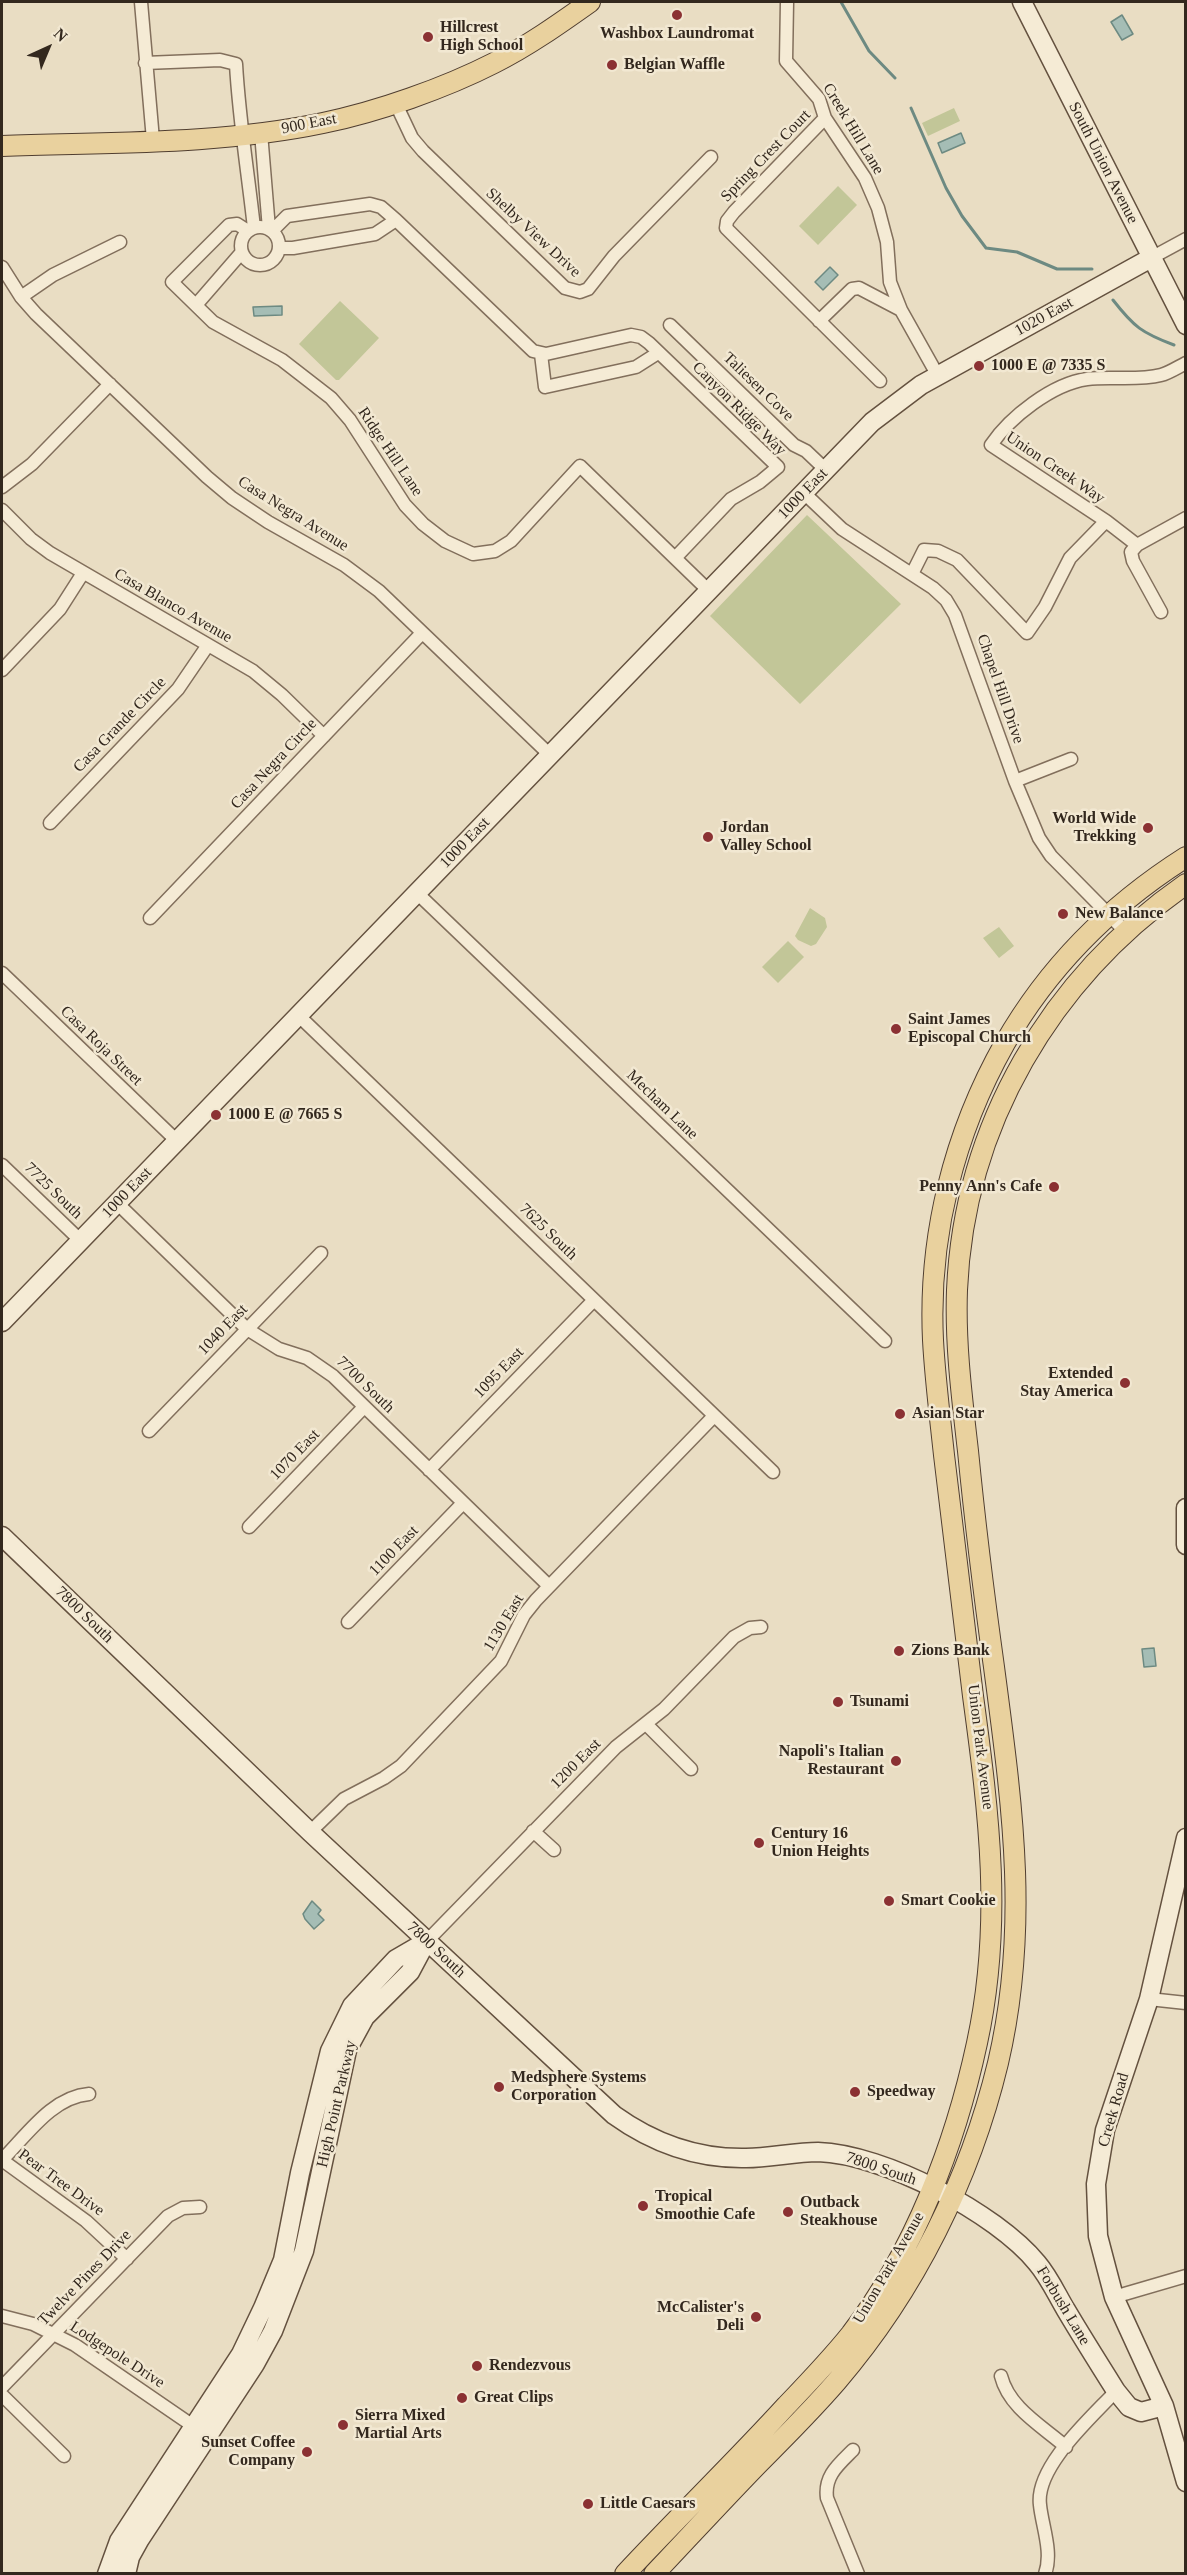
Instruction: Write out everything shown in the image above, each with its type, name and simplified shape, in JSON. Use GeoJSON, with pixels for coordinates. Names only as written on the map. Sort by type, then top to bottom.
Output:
{"type":"FeatureCollection","features":[{"type":"Feature","properties":{"kind":"main road","name":"900 East"},"geometry":{"type":"LineString","coordinates":[[2,146],[253,134],[325,123],[395,102],[495,63],[542,36],[590,2]]}},
{"type":"Feature","properties":{"kind":"main road","name":"Union Park Avenue"},"geometry":{"type":"LineString","coordinates":[[625,2574],[754,2441],[851,2334],[891,2271],[917,2224],[958,2113],[977,2042],[990,1960],[992,1899],[989,1817],[957,1568],[935,1370],[932,1305],[937,1246],[954,1161],[987,1075],[1010,1035],[1067,956],[1108,915],[1144,885],[1185,856]]}},
{"type":"Feature","properties":{"kind":"main road","name":"Union Park Avenue"},"geometry":{"type":"LineString","coordinates":[[654,2574],[826,2393],[874,2334],[907,2285],[953,2199],[985,2110],[1002,2042],[1013,1966],[1017,1899],[1013,1821],[980,1561],[960,1379],[957,1308],[961,1246],[978,1165],[996,1114],[1015,1073],[1065,996],[1125,931],[1185,884]]}},
{"type":"Feature","properties":{"kind":"main road"},"geometry":{"type":"LineString","coordinates":[[826,2393],[836,2369],[850,2348],[853,2340],[851,2334]]}},
{"type":"Feature","properties":{"kind":"street"},"geometry":{"type":"LineString","coordinates":[[141,2],[153,140]]}},
{"type":"Feature","properties":{"kind":"street","name":"Creek Hill Lane"},"geometry":{"type":"LineString","coordinates":[[787,2],[786,61],[819,99],[825,118],[849,151],[878,208],[887,242],[890,282],[901,309],[938,376]]}},
{"type":"Feature","properties":{"kind":"street","name":"South Union Avenue"},"geometry":{"type":"LineString","coordinates":[[1022,2],[1185,325]]}},
{"type":"Feature","properties":{"kind":"street"},"geometry":{"type":"LineString","coordinates":[[145,63],[220,60],[236,64],[238,108],[253,134],[271,230],[279,240],[280,248],[273,261],[266,265],[251,263],[242,252]]}},
{"type":"Feature","properties":{"kind":"street","name":"Shelby View Drive"},"geometry":{"type":"LineString","coordinates":[[395,102],[412,138],[423,151],[565,288],[573,291],[588,289],[614,256],[711,157]]}},
{"type":"Feature","properties":{"kind":"street","name":"Spring Crest Court"},"geometry":{"type":"LineString","coordinates":[[825,118],[734,212],[727,220],[726,228],[880,381]]}},
{"type":"Feature","properties":{"kind":"street"},"geometry":{"type":"LineString","coordinates":[[196,305],[242,252],[243,237],[251,229],[253,134]]}},
{"type":"Feature","properties":{"kind":"street"},"geometry":{"type":"LineString","coordinates":[[251,229],[271,230],[287,216],[370,204],[381,207],[533,351],[541,354],[545,387],[636,367],[658,353]]}},
{"type":"Feature","properties":{"kind":"street"},"geometry":{"type":"LineString","coordinates":[[280,248],[293,248],[375,234],[396,220]]}},
{"type":"Feature","properties":{"kind":"street","name":"Ridge Hill Lane"},"geometry":{"type":"LineString","coordinates":[[251,229],[237,224],[229,225],[172,282],[213,322],[282,360],[331,398],[350,420],[405,505],[423,524],[445,541],[473,554],[495,551],[511,541],[580,466],[709,591]]}},
{"type":"Feature","properties":{"kind":"street"},"geometry":{"type":"LineString","coordinates":[[1151,258],[1185,239]]}},
{"type":"Feature","properties":{"kind":"street"},"geometry":{"type":"LineString","coordinates":[[21,297],[52,275],[120,242]]}},
{"type":"Feature","properties":{"kind":"street","name":"1020 East"},"geometry":{"type":"LineString","coordinates":[[938,376],[1151,258]]}},
{"type":"Feature","properties":{"kind":"street","name":"Casa Negra Avenue"},"geometry":{"type":"LineString","coordinates":[[2,267],[21,297],[207,477],[232,498],[268,522],[344,565],[380,591],[550,755]]}},
{"type":"Feature","properties":{"kind":"street"},"geometry":{"type":"LineString","coordinates":[[819,321],[852,289],[859,288],[901,309]]}},
{"type":"Feature","properties":{"kind":"street","name":"Taliesen Cove"},"geometry":{"type":"LineString","coordinates":[[670,325],[794,445],[806,451],[826,470]]}},
{"type":"Feature","properties":{"kind":"street","name":"Canyon Ridge Way"},"geometry":{"type":"LineString","coordinates":[[541,354],[631,335],[641,337],[778,467],[766,478],[731,499],[675,558]]}},
{"type":"Feature","properties":{"kind":"street","name":"Union Creek Way"},"geometry":{"type":"LineString","coordinates":[[1137,546],[1106,521],[991,445],[1000,431],[1018,414],[1071,383],[1088,379],[1163,375],[1185,363]]}},
{"type":"Feature","properties":{"kind":"street","name":"1000 East"},"geometry":{"type":"LineString","coordinates":[[2,1322],[872,422],[901,399],[938,376]]}},
{"type":"Feature","properties":{"kind":"street"},"geometry":{"type":"LineString","coordinates":[[2,487],[32,464],[110,384]]}},
{"type":"Feature","properties":{"kind":"street","name":"Chapel Hill Drive"},"geometry":{"type":"LineString","coordinates":[[804,492],[842,529],[933,588],[946,600],[955,615],[1014,780],[1039,838],[1052,856],[1125,931]]}},
{"type":"Feature","properties":{"kind":"street","name":"Casa Blanco Avenue"},"geometry":{"type":"LineString","coordinates":[[2,510],[31,539],[83,573],[268,682],[324,736]]}},
{"type":"Feature","properties":{"kind":"street"},"geometry":{"type":"LineString","coordinates":[[1161,612],[1133,561],[1131,552],[1137,546],[1185,518]]}},
{"type":"Feature","properties":{"kind":"street","name":"Union Creek Way"},"geometry":{"type":"LineString","coordinates":[[912,574],[924,550],[938,550],[957,560],[1027,633],[1045,607],[1070,558],[1106,521]]}},
{"type":"Feature","properties":{"kind":"street"},"geometry":{"type":"LineString","coordinates":[[2,670],[60,609],[83,573]]}},
{"type":"Feature","properties":{"kind":"street","name":"Casa Negra Circle"},"geometry":{"type":"LineString","coordinates":[[150,918],[422,633]]}},
{"type":"Feature","properties":{"kind":"street","name":"Casa Grande Circle"},"geometry":{"type":"LineString","coordinates":[[50,823],[178,689],[208,645]]}},
{"type":"Feature","properties":{"kind":"street"},"geometry":{"type":"LineString","coordinates":[[1014,780],[1071,759]]}},
{"type":"Feature","properties":{"kind":"street","name":"Mecham Lane"},"geometry":{"type":"LineString","coordinates":[[417,893],[885,1341]]}},
{"type":"Feature","properties":{"kind":"street","name":"Casa Roja Street"},"geometry":{"type":"LineString","coordinates":[[2,973],[178,1142]]}},
{"type":"Feature","properties":{"kind":"street","name":"7625 South"},"geometry":{"type":"LineString","coordinates":[[299,1016],[773,1472]]}},
{"type":"Feature","properties":{"kind":"street","name":"7725 South"},"geometry":{"type":"LineString","coordinates":[[2,1165],[81,1241]]}},
{"type":"Feature","properties":{"kind":"street","name":"7700 South"},"geometry":{"type":"LineString","coordinates":[[117,1203],[247,1329],[267,1343],[307,1358],[321,1366],[549,1586]]}},
{"type":"Feature","properties":{"kind":"street","name":"1040 East"},"geometry":{"type":"LineString","coordinates":[[149,1431],[321,1253]]}},
{"type":"Feature","properties":{"kind":"street","name":"1095 East"},"geometry":{"type":"LineString","coordinates":[[429,1470],[594,1300]]}},
{"type":"Feature","properties":{"kind":"street","name":"1070 East"},"geometry":{"type":"LineString","coordinates":[[249,1527],[364,1407]]}},
{"type":"Feature","properties":{"kind":"street","name":"1130 East"},"geometry":{"type":"LineString","coordinates":[[310,1832],[344,1799],[384,1779],[400,1766],[501,1661],[524,1615],[549,1586],[714,1416]]}},
{"type":"Feature","properties":{"kind":"street","name":"1100 East"},"geometry":{"type":"LineString","coordinates":[[348,1622],[463,1503]]}},
{"type":"Feature","properties":{"kind":"street"},"geometry":{"type":"LineString","coordinates":[[1185,1508],[1185,1545]]}},
{"type":"Feature","properties":{"kind":"street","name":"7800 South"},"geometry":{"type":"LineString","coordinates":[[2,1536],[310,1832],[602,2105],[643,2133],[674,2147],[717,2158],[746,2158],[809,2152],[845,2155],[880,2165],[953,2199]]}},
{"type":"Feature","properties":{"kind":"street","name":"1200 East"},"geometry":{"type":"LineString","coordinates":[[427,1941],[610,1753],[646,1724],[734,1637],[750,1628],[761,1627]]}},
{"type":"Feature","properties":{"kind":"street"},"geometry":{"type":"LineString","coordinates":[[646,1724],[691,1769]]}},
{"type":"Feature","properties":{"kind":"street"},"geometry":{"type":"LineString","coordinates":[[533,1831],[554,1850]]}},
{"type":"Feature","properties":{"kind":"street","name":"Creek Road"},"geometry":{"type":"LineString","coordinates":[[1185,1838],[1149,1999],[1105,2130],[1096,2184],[1098,2236],[1114,2296],[1164,2406],[1185,2482]]}},
{"type":"Feature","properties":{"kind":"street","name":"High Point Parkway"},"geometry":{"type":"LineString","coordinates":[[126,2574],[130,2557],[201,2431],[241,2354],[283,2260],[300,2173],[330,2051],[352,2006],[396,1959],[427,1941]]}},
{"type":"Feature","properties":{"kind":"street"},"geometry":{"type":"LineString","coordinates":[[1149,1999],[1185,2004]]}},
{"type":"Feature","properties":{"kind":"street"},"geometry":{"type":"LineString","coordinates":[[2,2160],[58,2103],[74,2095],[88,2094]]}},
{"type":"Feature","properties":{"kind":"street","name":"Pear Tree Drive"},"geometry":{"type":"LineString","coordinates":[[2,2160],[86,2221],[127,2259]]}},
{"type":"Feature","properties":{"kind":"street","name":"Forbush Lane"},"geometry":{"type":"LineString","coordinates":[[953,2199],[1005,2230],[1039,2265],[1116,2391],[1129,2406],[1141,2412],[1164,2406]]}},
{"type":"Feature","properties":{"kind":"street","name":"Twelve Pines Drive"},"geometry":{"type":"LineString","coordinates":[[2,2387],[168,2216],[183,2208],[200,2207]]}},
{"type":"Feature","properties":{"kind":"street"},"geometry":{"type":"LineString","coordinates":[[1114,2296],[1185,2277]]}},
{"type":"Feature","properties":{"kind":"street","name":"Lodgepole Drive"},"geometry":{"type":"LineString","coordinates":[[2,2316],[33,2324],[54,2334],[201,2431]]}},
{"type":"Feature","properties":{"kind":"street"},"geometry":{"type":"LineString","coordinates":[[1001,2376],[1012,2402],[1066,2447]]}},
{"type":"Feature","properties":{"kind":"street"},"geometry":{"type":"LineString","coordinates":[[1045,2574],[1048,2555],[1039,2493],[1046,2473],[1116,2391]]}},
{"type":"Feature","properties":{"kind":"street"},"geometry":{"type":"LineString","coordinates":[[2,2395],[64,2456]]}},
{"type":"Feature","properties":{"kind":"street","name":"High Point Parkway"},"geometry":{"type":"LineString","coordinates":[[107,2574],[119,2541],[201,2431]]}},
{"type":"Feature","properties":{"kind":"street"},"geometry":{"type":"LineString","coordinates":[[853,2450],[832,2471],[828,2479],[827,2498],[858,2574]]}},
{"type":"Feature","properties":{"kind":"green space"},"geometry":{"type":"Polygon","coordinates":[[[954,108],[960,121],[928,136],[922,123],[954,108]]]}},
{"type":"Feature","properties":{"kind":"green space"},"geometry":{"type":"Polygon","coordinates":[[[838,186],[857,205],[818,245],[799,226],[838,186]]]}},
{"type":"Feature","properties":{"kind":"green space"},"geometry":{"type":"Polygon","coordinates":[[[340,301],[379,338],[339,380],[336,380],[299,344],[340,301]]]}},
{"type":"Feature","properties":{"kind":"green space"},"geometry":{"type":"Polygon","coordinates":[[[807,515],[901,604],[800,704],[710,616],[807,515]]]}},
{"type":"Feature","properties":{"kind":"green space"},"geometry":{"type":"Polygon","coordinates":[[[810,908],[825,918],[827,927],[816,944],[811,946],[798,940],[795,936],[810,908]]]}},
{"type":"Feature","properties":{"kind":"green space"},"geometry":{"type":"Polygon","coordinates":[[[999,927],[1014,946],[999,958],[983,938],[999,927]]]}},
{"type":"Feature","properties":{"kind":"green space"},"geometry":{"type":"Polygon","coordinates":[[[788,941],[804,957],[778,983],[762,967],[788,941]]]}},
{"type":"Feature","properties":{"kind":"water"},"geometry":{"type":"Polygon","coordinates":[[[1122,15],[1133,34],[1122,40],[1111,22],[1122,15]]]}},
{"type":"Feature","properties":{"kind":"water"},"geometry":{"type":"Polygon","coordinates":[[[961,133],[965,143],[942,153],[938,143],[961,133]]]}},
{"type":"Feature","properties":{"kind":"water"},"geometry":{"type":"Polygon","coordinates":[[[830,267],[838,275],[823,290],[815,282],[830,267]]]}},
{"type":"Feature","properties":{"kind":"water"},"geometry":{"type":"Polygon","coordinates":[[[282,306],[282,315],[254,316],[253,307],[282,306]]]}},
{"type":"Feature","properties":{"kind":"water"},"geometry":{"type":"Polygon","coordinates":[[[1154,1648],[1156,1666],[1144,1667],[1142,1649],[1154,1648]]]}},
{"type":"Feature","properties":{"kind":"water"},"geometry":{"type":"Polygon","coordinates":[[[312,1901],[321,1910],[318,1914],[324,1920],[314,1929],[303,1914],[312,1901]]]}},
{"type":"Feature","properties":{"kind":"waterway"},"geometry":{"type":"LineString","coordinates":[[841,2],[869,51],[895,78]]}},
{"type":"Feature","properties":{"kind":"waterway"},"geometry":{"type":"LineString","coordinates":[[911,108],[946,188],[962,216],[986,248],[1017,252],[1057,269],[1092,269]]}},
{"type":"Feature","properties":{"kind":"waterway"},"geometry":{"type":"LineString","coordinates":[[1113,300],[1139,328],[1174,345]]}},
{"type":"Feature","properties":{"kind":"place","name":"Washbox Laundromat"},"geometry":{"type":"Point","coordinates":[677,15]}},
{"type":"Feature","properties":{"kind":"place","name":"Hillcrest High School"},"geometry":{"type":"Point","coordinates":[428,37]}},
{"type":"Feature","properties":{"kind":"place","name":"Belgian Waffle"},"geometry":{"type":"Point","coordinates":[612,65]}},
{"type":"Feature","properties":{"kind":"place","name":"1000 E @ 7335 S"},"geometry":{"type":"Point","coordinates":[979,366]}},
{"type":"Feature","properties":{"kind":"place","name":"World Wide Trekking"},"geometry":{"type":"Point","coordinates":[1148,828]}},
{"type":"Feature","properties":{"kind":"place","name":"Jordan Valley School"},"geometry":{"type":"Point","coordinates":[708,837]}},
{"type":"Feature","properties":{"kind":"place","name":"New Balance"},"geometry":{"type":"Point","coordinates":[1063,914]}},
{"type":"Feature","properties":{"kind":"place","name":"Saint James Episcopal Church"},"geometry":{"type":"Point","coordinates":[896,1029]}},
{"type":"Feature","properties":{"kind":"place","name":"1000 E @ 7665 S"},"geometry":{"type":"Point","coordinates":[216,1115]}},
{"type":"Feature","properties":{"kind":"place","name":"Penny Ann's Cafe"},"geometry":{"type":"Point","coordinates":[1054,1187]}},
{"type":"Feature","properties":{"kind":"place","name":"Extended Stay America"},"geometry":{"type":"Point","coordinates":[1125,1383]}},
{"type":"Feature","properties":{"kind":"place","name":"Asian Star"},"geometry":{"type":"Point","coordinates":[900,1414]}},
{"type":"Feature","properties":{"kind":"place","name":"Zions Bank"},"geometry":{"type":"Point","coordinates":[899,1651]}},
{"type":"Feature","properties":{"kind":"place","name":"Tsunami"},"geometry":{"type":"Point","coordinates":[838,1702]}},
{"type":"Feature","properties":{"kind":"place","name":"Napoli's Italian Restaurant"},"geometry":{"type":"Point","coordinates":[896,1761]}},
{"type":"Feature","properties":{"kind":"place","name":"Century 16 Union Heights"},"geometry":{"type":"Point","coordinates":[759,1843]}},
{"type":"Feature","properties":{"kind":"place","name":"Smart Cookie"},"geometry":{"type":"Point","coordinates":[889,1901]}},
{"type":"Feature","properties":{"kind":"place","name":"Medsphere Systems Corporation"},"geometry":{"type":"Point","coordinates":[499,2087]}},
{"type":"Feature","properties":{"kind":"place","name":"Speedway"},"geometry":{"type":"Point","coordinates":[855,2092]}},
{"type":"Feature","properties":{"kind":"place","name":"Tropical Smoothie Cafe"},"geometry":{"type":"Point","coordinates":[643,2206]}},
{"type":"Feature","properties":{"kind":"place","name":"Outback Steakhouse"},"geometry":{"type":"Point","coordinates":[788,2212]}},
{"type":"Feature","properties":{"kind":"place","name":"McCalister's Deli"},"geometry":{"type":"Point","coordinates":[756,2317]}},
{"type":"Feature","properties":{"kind":"place","name":"Rendezvous"},"geometry":{"type":"Point","coordinates":[477,2366]}},
{"type":"Feature","properties":{"kind":"place","name":"Great Clips"},"geometry":{"type":"Point","coordinates":[462,2398]}},
{"type":"Feature","properties":{"kind":"place","name":"Sierra Mixed Martial Arts"},"geometry":{"type":"Point","coordinates":[343,2425]}},
{"type":"Feature","properties":{"kind":"place","name":"Sunset Coffee Company"},"geometry":{"type":"Point","coordinates":[307,2452]}},
{"type":"Feature","properties":{"kind":"place","name":"Little Caesars"},"geometry":{"type":"Point","coordinates":[588,2504]}}]}
